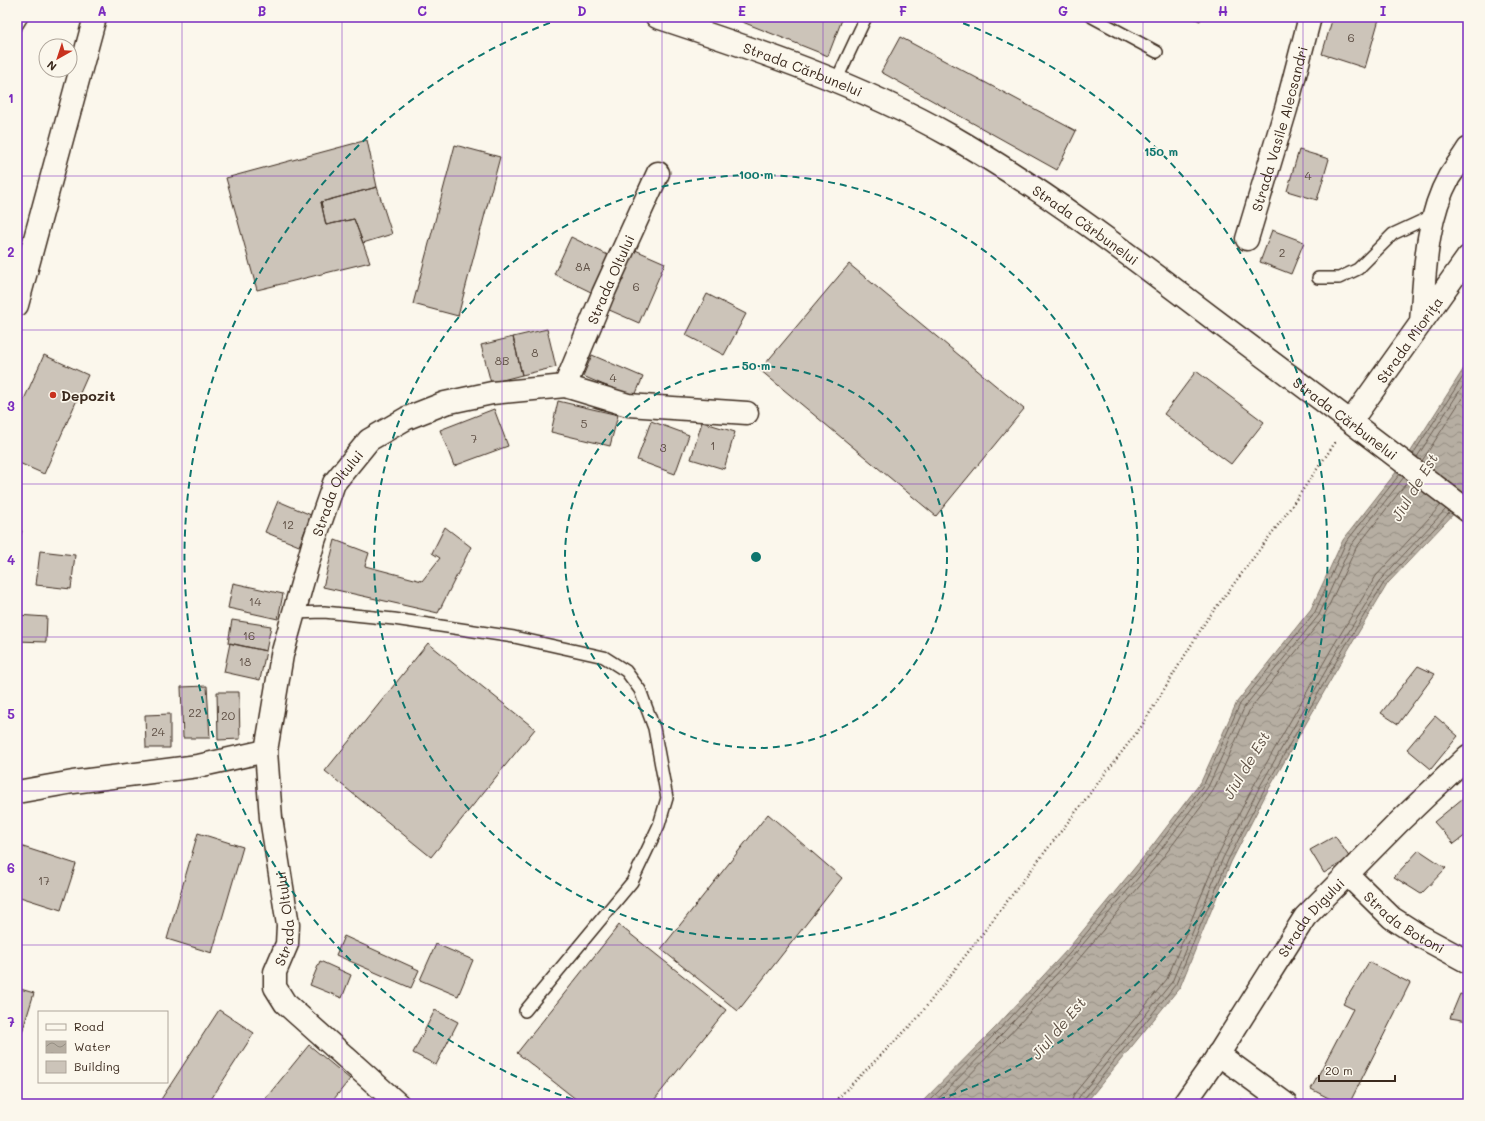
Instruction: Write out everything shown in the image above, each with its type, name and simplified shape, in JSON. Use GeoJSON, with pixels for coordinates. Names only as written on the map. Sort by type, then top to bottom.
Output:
{"type":"FeatureCollection","features":[{"type":"Feature","properties":{"kind":"street"},"geometry":{"type":"LineString","coordinates":[[17,305],[95,17]]}},
{"type":"Feature","properties":{"kind":"street","name":"Strada Cărbunelui"},"geometry":{"type":"LineString","coordinates":[[657,17],[728,41],[836,81],[893,106],[950,136],[1030,184],[1103,235],[1351,421],[1468,511]]}},
{"type":"Feature","properties":{"kind":"street","name":"Strada Vasile Alecsandri"},"geometry":{"type":"LineString","coordinates":[[1247,239],[1286,109],[1310,17]]}},
{"type":"Feature","properties":{"kind":"street"},"geometry":{"type":"LineString","coordinates":[[1421,322],[1425,271],[1434,215],[1449,178],[1468,149]]}},
{"type":"Feature","properties":{"kind":"street","name":"Strada Oltului"},"geometry":{"type":"LineString","coordinates":[[566,386],[603,294],[658,173]]}},
{"type":"Feature","properties":{"kind":"street","name":"Strada Miorița"},"geometry":{"type":"LineString","coordinates":[[1351,421],[1468,257]]}},
{"type":"Feature","properties":{"kind":"street","name":"Strada Oltului"},"geometry":{"type":"LineString","coordinates":[[398,1104],[285,1003],[274,987],[275,972],[287,944],[288,925],[271,818],[266,751],[282,655],[314,541],[334,483],[369,440],[407,418],[445,403],[492,393],[566,386],[628,405],[747,413]]}},
{"type":"Feature","properties":{"kind":"street"},"geometry":{"type":"LineString","coordinates":[[17,792],[74,782],[198,766],[266,751]]}},
{"type":"Feature","properties":{"kind":"street","name":"Strada Digului"},"geometry":{"type":"LineString","coordinates":[[1184,1104],[1218,1054],[1305,917],[1399,822],[1468,756]]}},
{"type":"Feature","properties":{"kind":"street","name":"Strada Botoni"},"geometry":{"type":"LineString","coordinates":[[1348,874],[1392,918],[1420,936],[1468,962]]}},
{"type":"Feature","properties":{"kind":"street"},"geometry":{"type":"LineString","coordinates":[[1218,1054],[1286,1104]]}},
{"type":"Feature","properties":{"kind":"lane"},"geometry":{"type":"LineString","coordinates":[[17,25],[22,17]]}},
{"type":"Feature","properties":{"kind":"lane"},"geometry":{"type":"LineString","coordinates":[[836,81],[866,17]]}},
{"type":"Feature","properties":{"kind":"lane"},"geometry":{"type":"LineString","coordinates":[[1092,17],[1157,52]]}},
{"type":"Feature","properties":{"kind":"lane"},"geometry":{"type":"LineString","coordinates":[[1318,278],[1339,278],[1358,269],[1378,247],[1393,234],[1434,215]]}},
{"type":"Feature","properties":{"kind":"lane"},"geometry":{"type":"LineString","coordinates":[[294,613],[324,612],[394,619],[514,637],[604,657],[626,671],[640,690],[654,728],[667,798],[659,825],[632,882],[525,1011]]}},
{"type":"Feature","properties":{"kind":"path"},"geometry":{"type":"LineString","coordinates":[[832,1104],[916,1020],[1141,727],[1206,621],[1284,517],[1351,421]]}},
{"type":"Feature","properties":{"kind":"water","name":"Jiul de Est"},"geometry":{"type":"Polygon","coordinates":[[[1468,362],[1468,487],[1461,506],[1388,583],[1345,655],[1267,792],[1231,862],[1180,987],[1085,1104],[920,1104],[996,1027],[1067,950],[1146,854],[1201,782],[1237,702],[1311,609],[1343,540],[1404,462],[1468,362]]]}},
{"type":"Feature","properties":{"kind":"building"},"geometry":{"type":"Polygon","coordinates":[[[730,17],[843,17],[828,56],[730,17]]]}},
{"type":"Feature","properties":{"kind":"building"},"geometry":{"type":"Polygon","coordinates":[[[1191,17],[1201,17],[1200,21],[1191,17]]]}},
{"type":"Feature","properties":{"kind":"building"},"geometry":{"type":"Polygon","coordinates":[[[1333,17],[1373,17],[1379,19],[1365,68],[1322,54],[1333,17]]]}},
{"type":"Feature","properties":{"kind":"building"},"geometry":{"type":"Polygon","coordinates":[[[900,37],[1076,131],[1057,170],[881,72],[900,37]]]}},
{"type":"Feature","properties":{"kind":"building"},"geometry":{"type":"Polygon","coordinates":[[[367,140],[377,187],[321,202],[326,225],[354,219],[370,262],[257,290],[226,178],[367,140]]]}},
{"type":"Feature","properties":{"kind":"building"},"geometry":{"type":"Polygon","coordinates":[[[455,145],[500,157],[458,316],[413,304],[455,145]]]}},
{"type":"Feature","properties":{"kind":"building"},"geometry":{"type":"Polygon","coordinates":[[[1299,150],[1329,159],[1317,200],[1287,191],[1299,150]]]}},
{"type":"Feature","properties":{"kind":"building"},"geometry":{"type":"Polygon","coordinates":[[[377,187],[392,234],[363,243],[354,219],[326,225],[321,202],[377,187]]]}},
{"type":"Feature","properties":{"kind":"building"},"geometry":{"type":"Polygon","coordinates":[[[1272,230],[1304,242],[1291,274],[1260,262],[1272,230]]]}},
{"type":"Feature","properties":{"kind":"building"},"geometry":{"type":"Polygon","coordinates":[[[571,237],[612,257],[595,294],[554,274],[571,237]]]}},
{"type":"Feature","properties":{"kind":"building"},"geometry":{"type":"Polygon","coordinates":[[[633,249],[665,263],[639,323],[607,309],[633,249]]]}},
{"type":"Feature","properties":{"kind":"building"},"geometry":{"type":"Polygon","coordinates":[[[849,264],[1024,409],[936,516],[760,370],[849,264]]]}},
{"type":"Feature","properties":{"kind":"building"},"geometry":{"type":"Polygon","coordinates":[[[707,294],[746,314],[724,355],[686,335],[707,294]]]}},
{"type":"Feature","properties":{"kind":"building"},"geometry":{"type":"Polygon","coordinates":[[[547,329],[556,367],[522,375],[513,337],[547,329]]]}},
{"type":"Feature","properties":{"kind":"building"},"geometry":{"type":"Polygon","coordinates":[[[513,337],[522,375],[491,383],[481,345],[513,337]]]}},
{"type":"Feature","properties":{"kind":"building","name":"Depozit"},"geometry":{"type":"Polygon","coordinates":[[[44,355],[88,375],[44,474],[17,462],[17,415],[44,355]]]}},
{"type":"Feature","properties":{"kind":"building"},"geometry":{"type":"Polygon","coordinates":[[[592,355],[643,377],[634,398],[583,376],[592,355]]]}},
{"type":"Feature","properties":{"kind":"building"},"geometry":{"type":"Polygon","coordinates":[[[1196,371],[1264,422],[1231,464],[1164,414],[1196,371]]]}},
{"type":"Feature","properties":{"kind":"building"},"geometry":{"type":"Polygon","coordinates":[[[558,401],[618,415],[610,446],[551,432],[558,401]]]}},
{"type":"Feature","properties":{"kind":"building"},"geometry":{"type":"Polygon","coordinates":[[[494,409],[508,446],[454,466],[440,430],[494,409]]]}},
{"type":"Feature","properties":{"kind":"building"},"geometry":{"type":"Polygon","coordinates":[[[651,421],[689,435],[675,474],[637,460],[651,421]]]}},
{"type":"Feature","properties":{"kind":"building"},"geometry":{"type":"Polygon","coordinates":[[[702,422],[735,432],[724,469],[691,459],[702,422]]]}},
{"type":"Feature","properties":{"kind":"building"},"geometry":{"type":"Polygon","coordinates":[[[278,501],[311,515],[299,546],[265,532],[278,501]]]}},
{"type":"Feature","properties":{"kind":"building"},"geometry":{"type":"Polygon","coordinates":[[[445,527],[471,547],[438,613],[323,587],[335,540],[369,553],[365,566],[422,581],[440,558],[432,553],[445,527]]]}},
{"type":"Feature","properties":{"kind":"building"},"geometry":{"type":"Polygon","coordinates":[[[17,530],[22,531],[17,546],[17,530]]]}},
{"type":"Feature","properties":{"kind":"building"},"geometry":{"type":"Polygon","coordinates":[[[40,551],[75,555],[71,589],[36,585],[40,551]]]}},
{"type":"Feature","properties":{"kind":"building"},"geometry":{"type":"Polygon","coordinates":[[[233,583],[283,594],[278,619],[228,608],[233,583]]]}},
{"type":"Feature","properties":{"kind":"building"},"geometry":{"type":"Polygon","coordinates":[[[17,615],[47,617],[46,642],[17,641],[17,615]]]}},
{"type":"Feature","properties":{"kind":"building"},"geometry":{"type":"Polygon","coordinates":[[[232,620],[271,626],[266,651],[228,643],[232,620]]]}},
{"type":"Feature","properties":{"kind":"building"},"geometry":{"type":"Polygon","coordinates":[[[230,643],[266,651],[260,680],[224,672],[230,643]]]}},
{"type":"Feature","properties":{"kind":"building"},"geometry":{"type":"Polygon","coordinates":[[[428,643],[535,729],[431,857],[325,771],[428,643]]]}},
{"type":"Feature","properties":{"kind":"building"},"geometry":{"type":"Polygon","coordinates":[[[1418,666],[1435,674],[1398,724],[1381,713],[1418,666]]]}},
{"type":"Feature","properties":{"kind":"building"},"geometry":{"type":"Polygon","coordinates":[[[207,686],[210,738],[183,738],[181,687],[207,686]]]}},
{"type":"Feature","properties":{"kind":"building"},"geometry":{"type":"Polygon","coordinates":[[[217,692],[239,692],[240,739],[218,740],[217,692]]]}},
{"type":"Feature","properties":{"kind":"building"},"geometry":{"type":"Polygon","coordinates":[[[170,714],[170,748],[146,748],[145,715],[170,714]]]}},
{"type":"Feature","properties":{"kind":"building"},"geometry":{"type":"Polygon","coordinates":[[[1435,716],[1458,736],[1431,769],[1407,749],[1435,716]]]}},
{"type":"Feature","properties":{"kind":"building"},"geometry":{"type":"Polygon","coordinates":[[[1468,775],[1468,787],[1462,780],[1468,775]]]}},
{"type":"Feature","properties":{"kind":"building"},"geometry":{"type":"Polygon","coordinates":[[[1468,794],[1468,838],[1466,835],[1454,844],[1434,822],[1468,794]]]}},
{"type":"Feature","properties":{"kind":"building"},"geometry":{"type":"Polygon","coordinates":[[[768,814],[842,878],[738,1011],[661,949],[768,814]]]}},
{"type":"Feature","properties":{"kind":"building"},"geometry":{"type":"Polygon","coordinates":[[[198,833],[243,847],[212,953],[167,939],[198,833]]]}},
{"type":"Feature","properties":{"kind":"building"},"geometry":{"type":"Polygon","coordinates":[[[1335,836],[1350,858],[1324,873],[1310,850],[1335,836]]]}},
{"type":"Feature","properties":{"kind":"building"},"geometry":{"type":"Polygon","coordinates":[[[17,845],[76,864],[61,910],[17,896],[17,845]]]}},
{"type":"Feature","properties":{"kind":"building"},"geometry":{"type":"Polygon","coordinates":[[[1419,850],[1446,868],[1421,894],[1394,877],[1419,850]]]}},
{"type":"Feature","properties":{"kind":"building"},"geometry":{"type":"Polygon","coordinates":[[[619,925],[726,1010],[651,1104],[582,1104],[517,1053],[619,925]]]}},
{"type":"Feature","properties":{"kind":"building"},"geometry":{"type":"Polygon","coordinates":[[[344,936],[419,970],[411,988],[336,955],[344,936]]]}},
{"type":"Feature","properties":{"kind":"building"},"geometry":{"type":"Polygon","coordinates":[[[436,944],[473,960],[458,996],[420,980],[436,944]]]}},
{"type":"Feature","properties":{"kind":"building"},"geometry":{"type":"Polygon","coordinates":[[[320,961],[351,975],[342,998],[310,985],[320,961]]]}},
{"type":"Feature","properties":{"kind":"building"},"geometry":{"type":"Polygon","coordinates":[[[1369,962],[1410,983],[1349,1104],[1340,1104],[1311,1089],[1353,1009],[1343,1004],[1369,962]]]}},
{"type":"Feature","properties":{"kind":"building"},"geometry":{"type":"Polygon","coordinates":[[[17,988],[34,993],[20,1039],[17,1038],[17,988]]]}},
{"type":"Feature","properties":{"kind":"building"},"geometry":{"type":"Polygon","coordinates":[[[1460,994],[1468,996],[1468,1021],[1450,1018],[1460,994]]]}},
{"type":"Feature","properties":{"kind":"building"},"geometry":{"type":"Polygon","coordinates":[[[219,1010],[254,1033],[208,1104],[158,1104],[219,1010]]]}},
{"type":"Feature","properties":{"kind":"building"},"geometry":{"type":"Polygon","coordinates":[[[435,1010],[458,1022],[436,1065],[413,1053],[435,1010]]]}},
{"type":"Feature","properties":{"kind":"building"},"geometry":{"type":"Polygon","coordinates":[[[309,1045],[350,1079],[330,1104],[261,1104],[309,1045]]]}},
{"type":"Feature","properties":{"kind":"building"},"geometry":{"type":"Polygon","coordinates":[[[1241,1099],[1249,1104],[1238,1104],[1241,1099]]]}},
{"type":"Feature","properties":{"kind":"place","name":"Depozit"},"geometry":{"type":"Point","coordinates":[53,395]}}]}
